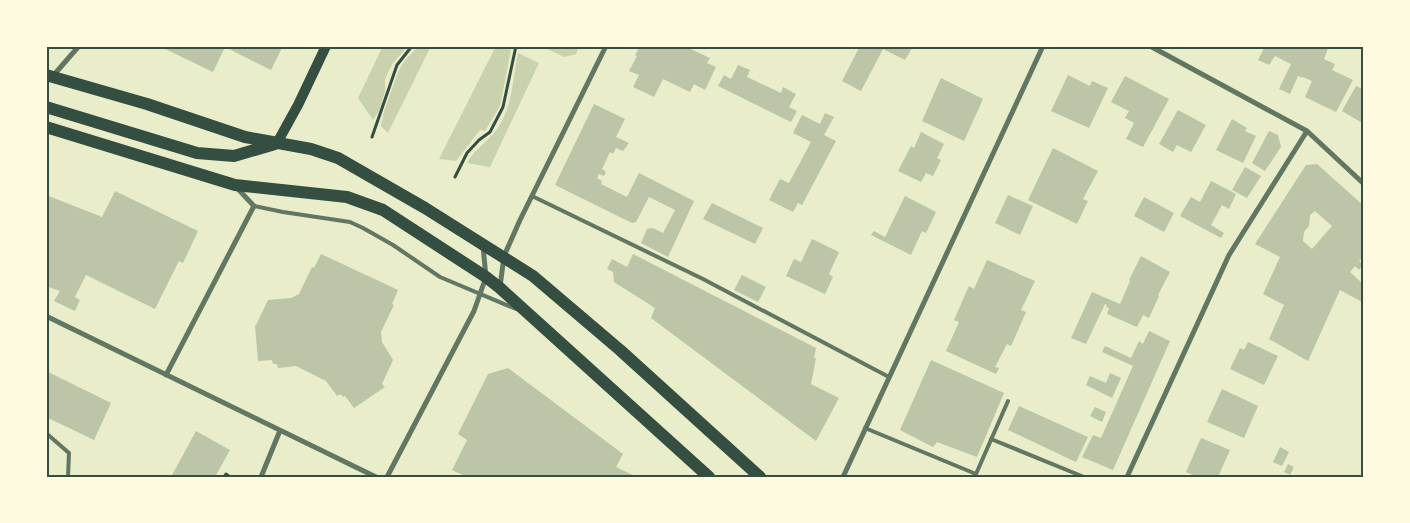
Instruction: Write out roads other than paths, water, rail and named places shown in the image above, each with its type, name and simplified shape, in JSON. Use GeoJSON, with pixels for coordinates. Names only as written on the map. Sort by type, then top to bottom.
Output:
{"type":"FeatureCollection","features":[{"type":"Feature","properties":{"kind":"main road"},"geometry":{"type":"LineString","coordinates":[[46,107],[198,153],[234,156],[277,143],[298,105],[326,46]]}},
{"type":"Feature","properties":{"kind":"main road"},"geometry":{"type":"LineString","coordinates":[[49,76],[147,104],[245,137],[311,149],[338,158],[504,256],[550,289],[760,477]]}},
{"type":"Feature","properties":{"kind":"main road"},"geometry":{"type":"LineString","coordinates":[[46,127],[235,185],[347,197],[390,215],[500,288],[709,477]]}},
{"type":"Feature","properties":{"kind":"street"},"geometry":{"type":"LineString","coordinates":[[49,76],[79,46]]}},
{"type":"Feature","properties":{"kind":"street"},"geometry":{"type":"LineString","coordinates":[[500,288],[504,256],[606,46]]}},
{"type":"Feature","properties":{"kind":"street"},"geometry":{"type":"LineString","coordinates":[[843,477],[1043,46]]}},
{"type":"Feature","properties":{"kind":"street"},"geometry":{"type":"LineString","coordinates":[[1150,46],[1307,131],[1364,184]]}},
{"type":"Feature","properties":{"kind":"street"},"geometry":{"type":"LineString","coordinates":[[1127,477],[1229,256],[1307,131]]}},
{"type":"Feature","properties":{"kind":"street"},"geometry":{"type":"LineString","coordinates":[[166,375],[254,206],[235,185]]}},
{"type":"Feature","properties":{"kind":"street"},"geometry":{"type":"LineString","coordinates":[[387,477],[474,311],[481,294],[486,277],[482,243]]}},
{"type":"Feature","properties":{"kind":"street"},"geometry":{"type":"LineString","coordinates":[[46,316],[376,477]]}},
{"type":"Feature","properties":{"kind":"street"},"geometry":{"type":"LineString","coordinates":[[166,375],[279,433],[376,477]]}},
{"type":"Feature","properties":{"kind":"street"},"geometry":{"type":"LineString","coordinates":[[262,477],[279,433]]}},
{"type":"Feature","properties":{"kind":"lane"},"geometry":{"type":"LineString","coordinates":[[532,196],[703,280],[889,377]]}},
{"type":"Feature","properties":{"kind":"lane"},"geometry":{"type":"LineString","coordinates":[[254,206],[350,222],[393,245],[440,277],[528,314]]}},
{"type":"Feature","properties":{"kind":"lane"},"geometry":{"type":"LineString","coordinates":[[865,428],[976,474],[1008,401]]}},
{"type":"Feature","properties":{"kind":"lane"},"geometry":{"type":"LineString","coordinates":[[46,433],[69,453],[68,477]]}},
{"type":"Feature","properties":{"kind":"lane"},"geometry":{"type":"LineString","coordinates":[[992,439],[1084,477]]}}]}
